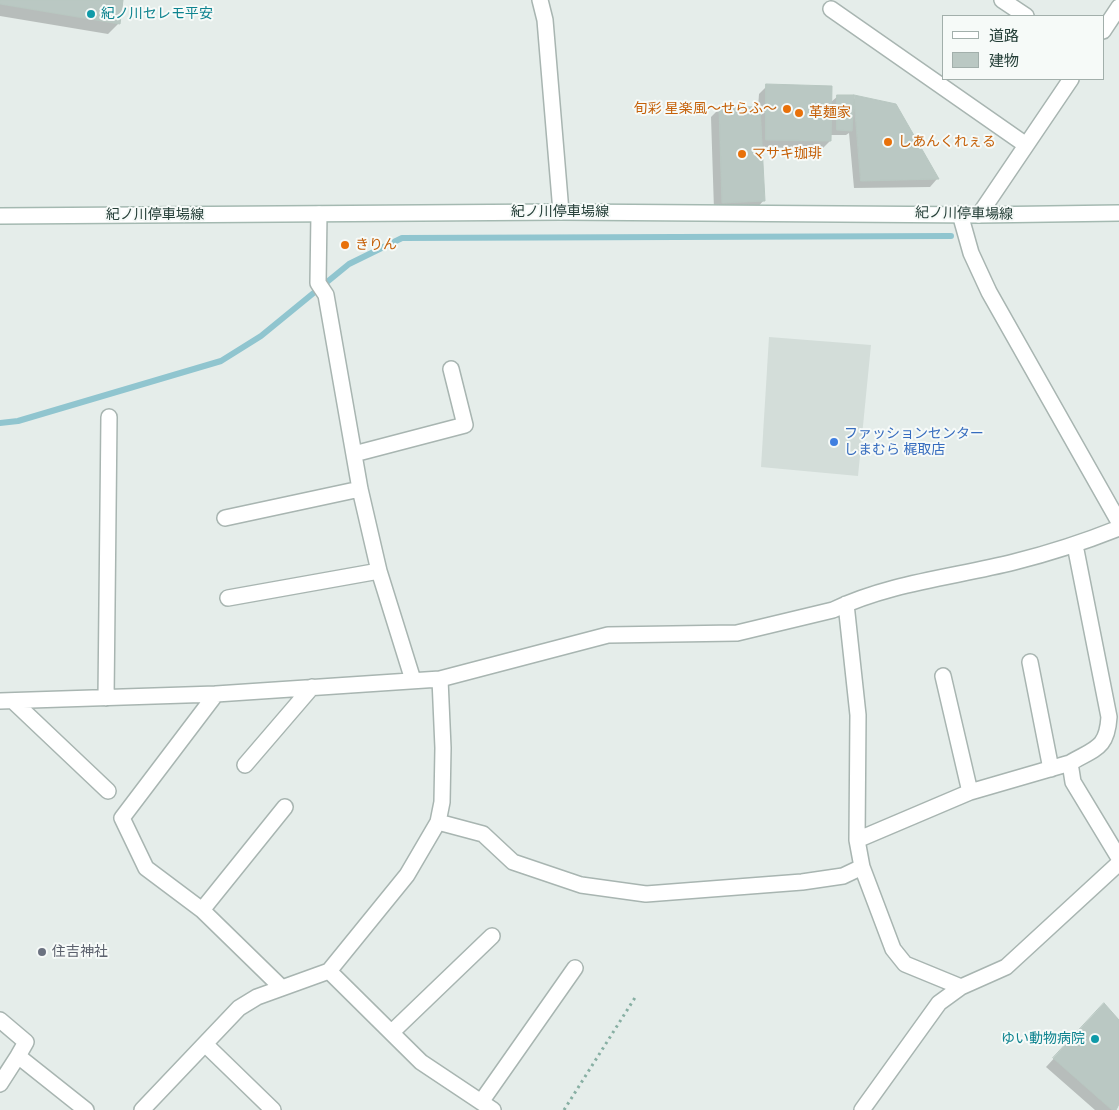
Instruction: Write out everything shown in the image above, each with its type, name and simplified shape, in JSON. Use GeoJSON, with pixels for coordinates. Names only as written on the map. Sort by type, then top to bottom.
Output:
{"type":"FeatureCollection","features":[{"type":"Feature","properties":{"kind":"street"},"geometry":{"type":"LineString","coordinates":[[540,0],[545,20],[561,212]]}},
{"type":"Feature","properties":{"kind":"street"},"geometry":{"type":"LineString","coordinates":[[1002,0],[1024,15]]}},
{"type":"Feature","properties":{"kind":"street"},"geometry":{"type":"LineString","coordinates":[[1104,30],[1119,7]]}},
{"type":"Feature","properties":{"kind":"street"},"geometry":{"type":"LineString","coordinates":[[831,9],[1026,145]]}},
{"type":"Feature","properties":{"kind":"street"},"geometry":{"type":"LineString","coordinates":[[979,215],[1070,80]]}},
{"type":"Feature","properties":{"kind":"street","name":"紀ノ川停車場線"},"geometry":{"type":"LineString","coordinates":[[0,216],[561,212],[979,215],[1119,213]]}},
{"type":"Feature","properties":{"kind":"street"},"geometry":{"type":"LineString","coordinates":[[319,214],[322,289],[360,489],[379,571],[413,680]]}},
{"type":"Feature","properties":{"kind":"street"},"geometry":{"type":"LineString","coordinates":[[960,214],[971,253],[988,292],[1119,522]]}},
{"type":"Feature","properties":{"kind":"street"},"geometry":{"type":"LineString","coordinates":[[354,454],[465,425],[450,369]]}},
{"type":"Feature","properties":{"kind":"street"},"geometry":{"type":"LineString","coordinates":[[106,698],[109,417]]}},
{"type":"Feature","properties":{"kind":"street"},"geometry":{"type":"LineString","coordinates":[[225,518],[360,489]]}},
{"type":"Feature","properties":{"kind":"street"},"geometry":{"type":"LineString","coordinates":[[6,701],[216,694],[440,679],[608,635],[737,632],[833,610],[896,588],[1014,562],[1075,545],[1119,528]]}},
{"type":"Feature","properties":{"kind":"street"},"geometry":{"type":"LineString","coordinates":[[857,840],[970,792],[1070,763],[1102,744],[1108,733],[1109,717],[1075,545]]}},
{"type":"Feature","properties":{"kind":"street"},"geometry":{"type":"LineString","coordinates":[[228,598],[379,571]]}},
{"type":"Feature","properties":{"kind":"street"},"geometry":{"type":"LineString","coordinates":[[846,604],[858,715],[857,840],[862,867],[893,949],[905,964],[961,988]]}},
{"type":"Feature","properties":{"kind":"street"},"geometry":{"type":"LineString","coordinates":[[1030,662],[1051,769]]}},
{"type":"Feature","properties":{"kind":"street"},"geometry":{"type":"LineString","coordinates":[[943,676],[970,792]]}},
{"type":"Feature","properties":{"kind":"street"},"geometry":{"type":"LineString","coordinates":[[142,1110],[206,1045],[239,1008],[256,997],[329,971],[407,875],[438,822],[442,802],[443,748],[440,679]]}},
{"type":"Feature","properties":{"kind":"street"},"geometry":{"type":"LineString","coordinates":[[245,765],[312,687]]}},
{"type":"Feature","properties":{"kind":"street"},"geometry":{"type":"LineString","coordinates":[[216,694],[122,818],[146,868],[202,910],[281,987]]}},
{"type":"Feature","properties":{"kind":"street"},"geometry":{"type":"LineString","coordinates":[[6,701],[108,792]]}},
{"type":"Feature","properties":{"kind":"street"},"geometry":{"type":"LineString","coordinates":[[1070,763],[1073,782],[1119,858]]}},
{"type":"Feature","properties":{"kind":"street"},"geometry":{"type":"LineString","coordinates":[[202,910],[285,807]]}},
{"type":"Feature","properties":{"kind":"street"},"geometry":{"type":"LineString","coordinates":[[438,822],[483,834],[513,862],[581,884],[646,894],[802,882],[843,876],[862,867]]}},
{"type":"Feature","properties":{"kind":"street"},"geometry":{"type":"LineString","coordinates":[[862,1110],[939,1003],[961,988],[1006,967],[1119,863]]}},
{"type":"Feature","properties":{"kind":"street"},"geometry":{"type":"LineString","coordinates":[[392,1032],[492,936]]}},
{"type":"Feature","properties":{"kind":"street"},"geometry":{"type":"LineString","coordinates":[[329,971],[421,1062],[486,1107],[575,968]]}},
{"type":"Feature","properties":{"kind":"street"},"geometry":{"type":"LineString","coordinates":[[0,1020],[26,1042],[0,1084]]}},
{"type":"Feature","properties":{"kind":"street"},"geometry":{"type":"LineString","coordinates":[[206,1045],[273,1110]]}},
{"type":"Feature","properties":{"kind":"street"},"geometry":{"type":"LineString","coordinates":[[18,1056],[86,1110]]}},
{"type":"Feature","properties":{"kind":"path"},"geometry":{"type":"LineString","coordinates":[[564,1110],[636,996]]}},
{"type":"Feature","properties":{"kind":"shaded area"},"geometry":{"type":"Polygon","coordinates":[[[769,337],[871,345],[858,476],[761,467],[769,337]]]}},
{"type":"Feature","properties":{"kind":"building","name":"紀ノ川セレモ平安"},"geometry":{"type":"Polygon","coordinates":[[[0,0],[123,0],[120,24],[0,4],[0,0]]]}},
{"type":"Feature","properties":{"kind":"building","name":"革麺家"},"geometry":{"type":"Polygon","coordinates":[[[766,84],[832,86],[831,141],[766,140],[766,84]]]}},
{"type":"Feature","properties":{"kind":"building"},"geometry":{"type":"Polygon","coordinates":[[[837,95],[854,95],[852,131],[837,130],[837,95]]]}},
{"type":"Feature","properties":{"kind":"building","name":"しあんくれぇる"},"geometry":{"type":"Polygon","coordinates":[[[854,95],[896,104],[939,179],[861,181],[854,95]]]}},
{"type":"Feature","properties":{"kind":"building","name":"マサキ珈琲"},"geometry":{"type":"Polygon","coordinates":[[[760,107],[765,201],[722,203],[719,108],[760,107]]]}},
{"type":"Feature","properties":{"kind":"building","name":"ゆい動物病院"},"geometry":{"type":"Polygon","coordinates":[[[1104,1003],[1119,1020],[1119,1104],[1116,1110],[1112,1110],[1053,1058],[1104,1003]]]}},
{"type":"Feature","properties":{"kind":"waterway"},"geometry":{"type":"LineString","coordinates":[[0,423],[18,421],[221,361],[261,336],[349,264],[402,238],[951,236]]}},
{"type":"Feature","properties":{"kind":"place","name":"紀ノ川セレモ平安"},"geometry":{"type":"Point","coordinates":[91,14]}},
{"type":"Feature","properties":{"kind":"place","name":"旬彩 星楽風～せらふ～"},"geometry":{"type":"Point","coordinates":[787,109]}},
{"type":"Feature","properties":{"kind":"place","name":"革麺家"},"geometry":{"type":"Point","coordinates":[799,113]}},
{"type":"Feature","properties":{"kind":"place","name":"しあんくれぇる"},"geometry":{"type":"Point","coordinates":[888,142]}},
{"type":"Feature","properties":{"kind":"place","name":"マサキ珈琲"},"geometry":{"type":"Point","coordinates":[742,154]}},
{"type":"Feature","properties":{"kind":"place","name":"きりん"},"geometry":{"type":"Point","coordinates":[345,245]}},
{"type":"Feature","properties":{"kind":"place","name":"ファッションセンター しまむら 梶取店"},"geometry":{"type":"Point","coordinates":[834,442]}},
{"type":"Feature","properties":{"kind":"place","name":"住吉神社"},"geometry":{"type":"Point","coordinates":[42,952]}},
{"type":"Feature","properties":{"kind":"place","name":"ゆい動物病院"},"geometry":{"type":"Point","coordinates":[1095,1039]}}]}
